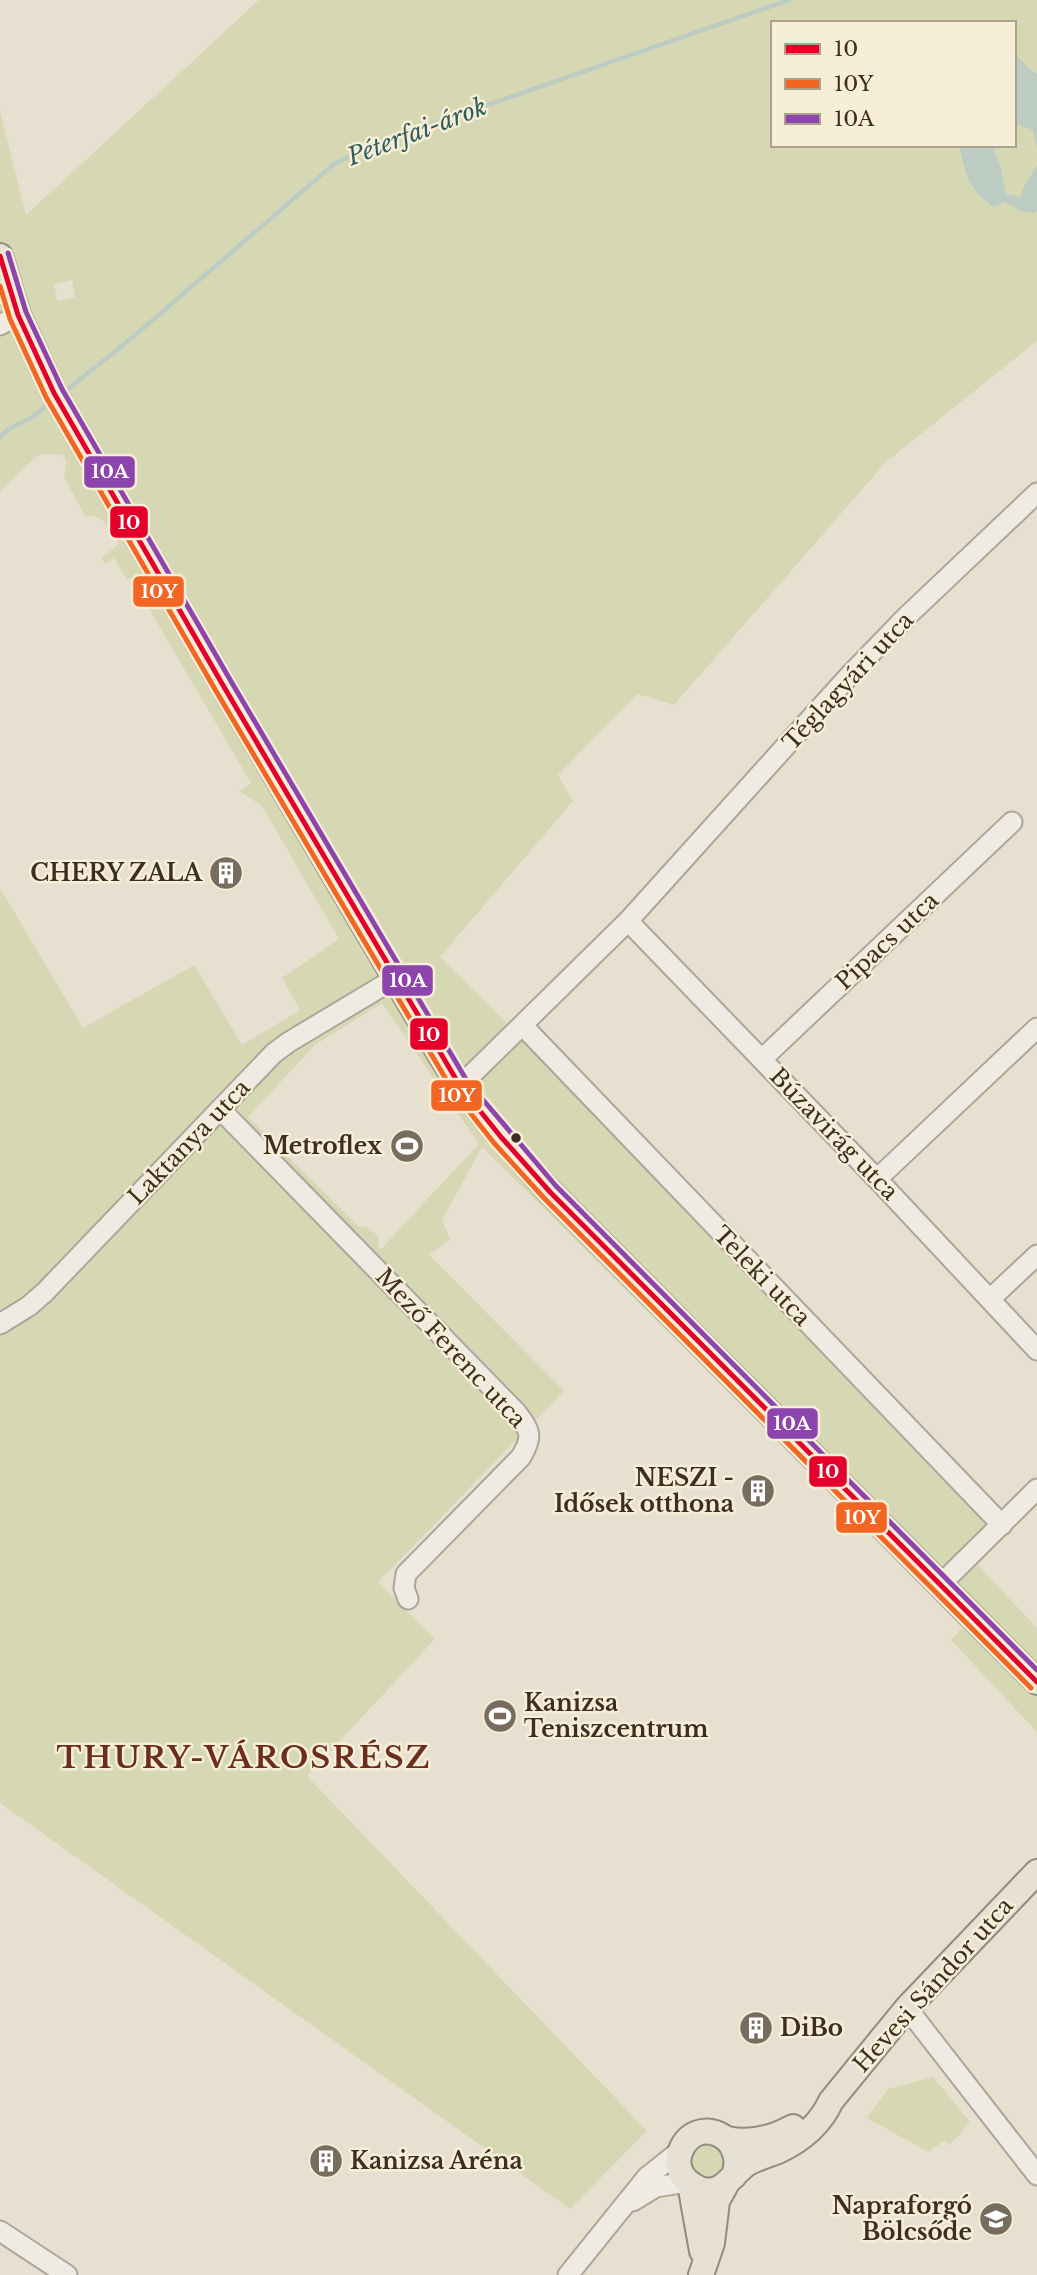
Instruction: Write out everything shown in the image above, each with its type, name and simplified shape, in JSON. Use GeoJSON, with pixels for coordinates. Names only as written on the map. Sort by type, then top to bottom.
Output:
{"type":"FeatureCollection","features":[{"type":"Feature","properties":{"kind":"main road"},"geometry":{"type":"LineString","coordinates":[[0,256],[9,320],[59,401],[394,979],[460,1087],[500,1137],[550,1192],[1037,1682]]}},
{"type":"Feature","properties":{"kind":"main road","name":"Hevesi Sándor utca"},"geometry":{"type":"LineString","coordinates":[[730,2180],[750,2162],[778,2151],[802,2137],[825,2115],[831,2101],[907,2008],[1037,1872]]}},
{"type":"Feature","properties":{"kind":"main road","name":"Hevesi Sándor utca"},"geometry":{"type":"LineString","coordinates":[[727,2139],[744,2141],[776,2135],[831,2101]]}},
{"type":"Feature","properties":{"kind":"main road"},"geometry":{"type":"LineString","coordinates":[[701,2133],[719,2134],[727,2139],[737,2156],[730,2180],[717,2201],[712,2243],[703,2270],[689,2183],[680,2170],[681,2150],[692,2136],[701,2133]]}},
{"type":"Feature","properties":{"kind":"main road"},"geometry":{"type":"LineString","coordinates":[[689,2183],[705,2190],[713,2190],[730,2180]]}},
{"type":"Feature","properties":{"kind":"street","name":"Téglagyári utca"},"geometry":{"type":"LineString","coordinates":[[460,1087],[628,921],[848,677],[905,618],[1037,493]]}},
{"type":"Feature","properties":{"kind":"street","name":"Pipacs utca"},"geometry":{"type":"LineString","coordinates":[[762,1059],[1012,822]]}},
{"type":"Feature","properties":{"kind":"street","name":"Búzavirág utca"},"geometry":{"type":"LineString","coordinates":[[628,921],[877,1179],[1037,1350]]}},
{"type":"Feature","properties":{"kind":"street","name":"Laktanya utca"},"geometry":{"type":"LineString","coordinates":[[0,1324],[29,1306],[45,1292],[274,1053],[394,979]]}},
{"type":"Feature","properties":{"kind":"street","name":"Teleki utca"},"geometry":{"type":"LineString","coordinates":[[523,1026],[1002,1525]]}},
{"type":"Feature","properties":{"kind":"street"},"geometry":{"type":"LineString","coordinates":[[877,1179],[1037,1028]]}},
{"type":"Feature","properties":{"kind":"street","name":"Mező Ferenc utca"},"geometry":{"type":"LineString","coordinates":[[220,1109],[516,1412],[529,1431],[529,1442],[521,1457],[406,1574],[404,1588],[408,1599]]}},
{"type":"Feature","properties":{"kind":"street"},"geometry":{"type":"LineString","coordinates":[[990,1299],[1037,1255]]}},
{"type":"Feature","properties":{"kind":"street"},"geometry":{"type":"LineString","coordinates":[[940,1585],[1037,1489]]}},
{"type":"Feature","properties":{"kind":"street"},"geometry":{"type":"LineString","coordinates":[[907,2008],[1037,2175]]}},
{"type":"Feature","properties":{"kind":"street"},"geometry":{"type":"LineString","coordinates":[[568,2275],[653,2170],[681,2150]]}},
{"type":"Feature","properties":{"kind":"street"},"geometry":{"type":"LineString","coordinates":[[626,2205],[656,2187],[689,2183]]}},
{"type":"Feature","properties":{"kind":"street"},"geometry":{"type":"LineString","coordinates":[[0,2231],[67,2275]]}},
{"type":"Feature","properties":{"kind":"green space"},"geometry":{"type":"Polygon","coordinates":[[[259,0],[1037,0],[1037,341],[886,462],[674,705],[638,694],[558,775],[573,801],[440,957],[1014,1527],[978,1565],[1037,1628],[1037,1732],[951,1640],[962,1628],[482,1147],[442,1220],[450,1239],[429,1255],[564,1391],[378,1582],[435,1639],[307,1776],[647,2131],[570,2209],[0,1803],[0,888],[83,1028],[194,965],[242,1045],[300,1010],[282,978],[339,939],[262,806],[239,791],[251,783],[131,578],[127,580],[114,558],[105,564],[101,558],[119,544],[102,520],[85,516],[64,477],[66,461],[63,455],[37,456],[0,491],[0,111],[26,215],[259,0]],[[72,280],[54,284],[57,301],[75,297],[72,280]],[[382,1003],[315,1045],[248,1117],[359,1227],[366,1226],[378,1236],[379,1251],[479,1144],[382,1003]]]}},
{"type":"Feature","properties":{"kind":"green space"},"geometry":{"type":"Polygon","coordinates":[[[933,2077],[970,2122],[950,2145],[944,2141],[928,2152],[867,2118],[888,2089],[933,2077]]]}},
{"type":"Feature","properties":{"kind":"green space"},"geometry":{"type":"Polygon","coordinates":[[[707,2143],[719,2149],[725,2161],[719,2173],[707,2179],[695,2173],[689,2161],[695,2149],[707,2143]]]}},
{"type":"Feature","properties":{"kind":"shaded area"},"geometry":{"type":"Polygon","coordinates":[[[1016,54],[1037,74],[1037,147],[1033,130],[1016,126],[1016,54]]]}},
{"type":"Feature","properties":{"kind":"shaded area"},"geometry":{"type":"Polygon","coordinates":[[[960,147],[998,147],[993,151],[1000,164],[1006,194],[1020,197],[1037,166],[1037,211],[1021,211],[1005,202],[994,207],[973,187],[960,147]]]}},
{"type":"Feature","properties":{"kind":"waterway","name":"Péterfai-árok"},"geometry":{"type":"LineString","coordinates":[[63,393],[133,337],[334,164],[378,143],[789,0]]}},
{"type":"Feature","properties":{"kind":"waterway","name":"Péterfai-árok"},"geometry":{"type":"LineString","coordinates":[[0,437],[51,402]]}},
{"type":"Feature","properties":{"kind":"transit line","name":"10A"},"geometry":{"type":"LineString","coordinates":[[8,253],[26,312],[62,389],[467,1081],[556,1186],[1037,1670]]}},
{"type":"Feature","properties":{"kind":"transit line","name":"10"},"geometry":{"type":"LineString","coordinates":[[0,256],[18,315],[54,393],[460,1086],[550,1192],[1037,1682]]}},
{"type":"Feature","properties":{"kind":"transit line","name":"10Y"},"geometry":{"type":"LineString","coordinates":[[0,286],[10,319],[46,397],[453,1091],[494,1143],[544,1198],[1031,1688]]}},
{"type":"Feature","properties":{"kind":"place","name":"CHERY ZALA"},"geometry":{"type":"Point","coordinates":[226,873]}},
{"type":"Feature","properties":{"kind":"place","name":"Metroflex"},"geometry":{"type":"Point","coordinates":[407,1146]}},
{"type":"Feature","properties":{"kind":"place","name":"NESZI - Idősek otthona"},"geometry":{"type":"Point","coordinates":[758,1491]}},
{"type":"Feature","properties":{"kind":"place","name":"Kanizsa Teniszcentrum"},"geometry":{"type":"Point","coordinates":[500,1716]}},
{"type":"Feature","properties":{"kind":"place","name":"DiBo"},"geometry":{"type":"Point","coordinates":[756,2028]}},
{"type":"Feature","properties":{"kind":"place","name":"Kanizsa Aréna"},"geometry":{"type":"Point","coordinates":[326,2161]}},
{"type":"Feature","properties":{"kind":"place","name":"Napraforgó Bölcsőde"},"geometry":{"type":"Point","coordinates":[996,2219]}},
{"type":"Feature","properties":{"kind":"district","name":"THURY-VÁROSRÉSZ"},"geometry":{"type":"Point","coordinates":[244,1758]}}]}
